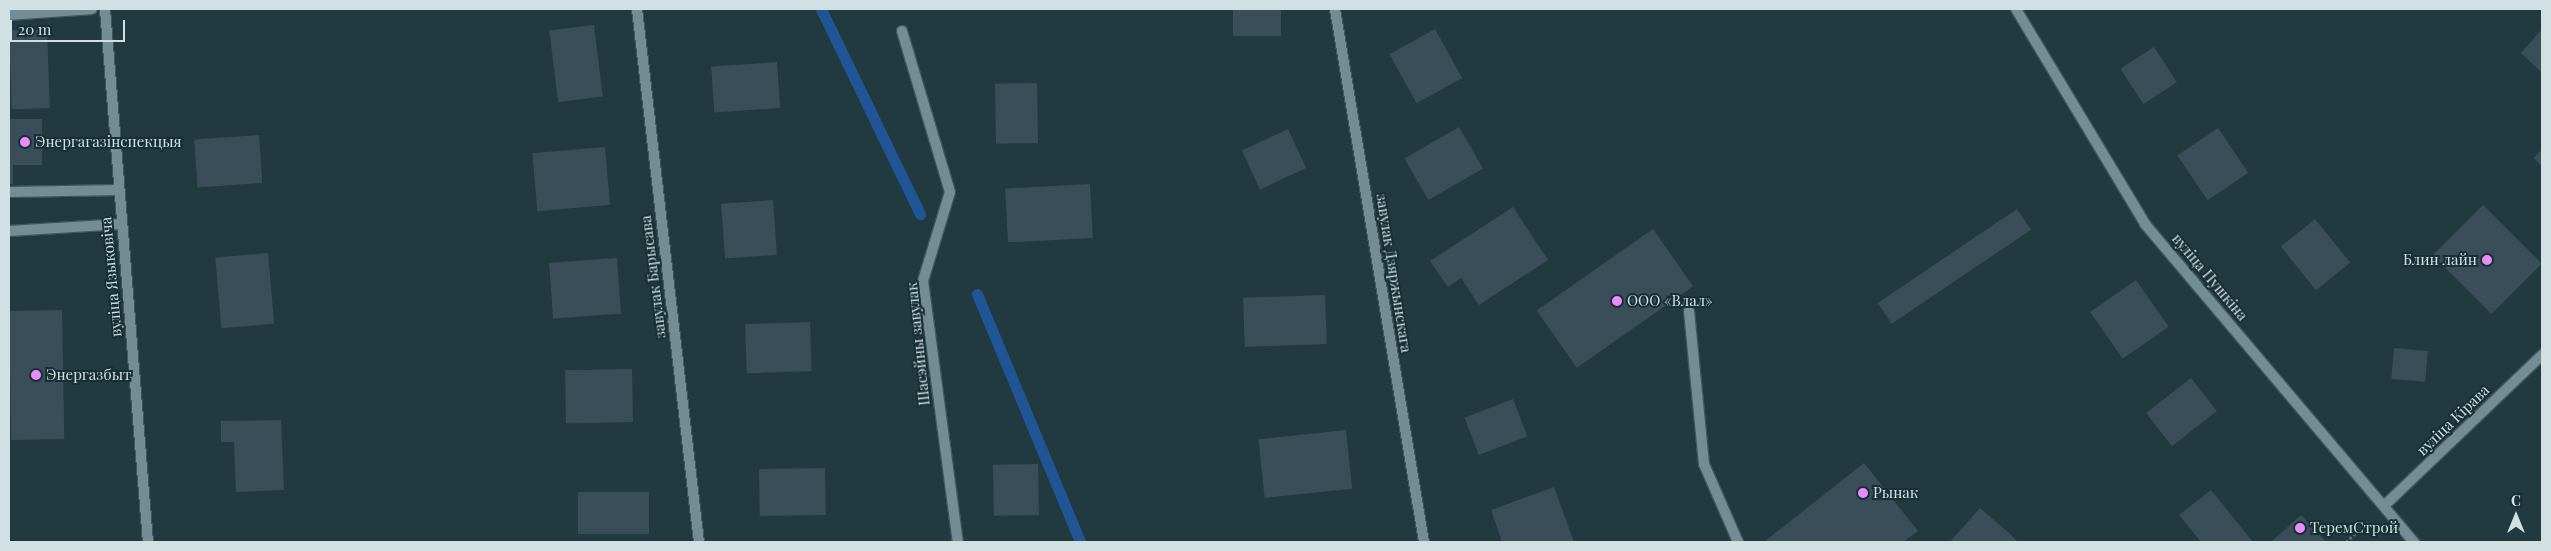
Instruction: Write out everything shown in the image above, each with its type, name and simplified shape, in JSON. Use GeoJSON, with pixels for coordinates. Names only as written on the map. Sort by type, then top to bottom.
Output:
{"type":"FeatureCollection","features":[{"type":"Feature","properties":{"kind":"street"},"geometry":{"type":"LineString","coordinates":[[9,15],[23,12],[92,9]]}},
{"type":"Feature","properties":{"kind":"street","name":"вуліца Языковіча"},"geometry":{"type":"LineString","coordinates":[[105,9],[148,542]]}},
{"type":"Feature","properties":{"kind":"street","name":"завулак Барысава"},"geometry":{"type":"LineString","coordinates":[[637,9],[699,542]]}},
{"type":"Feature","properties":{"kind":"street","name":"завулак Дзяржынскага"},"geometry":{"type":"LineString","coordinates":[[1335,9],[1424,542]]}},
{"type":"Feature","properties":{"kind":"street","name":"вуліца Пушкіна"},"geometry":{"type":"LineString","coordinates":[[2016,9],[2145,224],[2414,542]]}},
{"type":"Feature","properties":{"kind":"street","name":"Шасэйны завулак"},"geometry":{"type":"LineString","coordinates":[[902,31],[950,192],[923,281],[958,542]]}},
{"type":"Feature","properties":{"kind":"street"},"geometry":{"type":"LineString","coordinates":[[9,192],[119,190]]}},
{"type":"Feature","properties":{"kind":"street"},"geometry":{"type":"LineString","coordinates":[[9,231],[122,224]]}},
{"type":"Feature","properties":{"kind":"street"},"geometry":{"type":"LineString","coordinates":[[1690,310],[1704,464],[1738,542]]}},
{"type":"Feature","properties":{"kind":"street","name":"вуліца Кірава"},"geometry":{"type":"LineString","coordinates":[[2384,506],[2542,355]]}},
{"type":"Feature","properties":{"kind":"building"},"geometry":{"type":"Polygon","coordinates":[[[1233,9],[1281,9],[1281,36],[1233,36],[1233,9]]]}},
{"type":"Feature","properties":{"kind":"building"},"geometry":{"type":"Polygon","coordinates":[[[594,25],[603,96],[558,102],[549,30],[594,25]]]}},
{"type":"Feature","properties":{"kind":"building"},"geometry":{"type":"Polygon","coordinates":[[[47,29],[50,108],[12,109],[9,30],[47,29]]]}},
{"type":"Feature","properties":{"kind":"building"},"geometry":{"type":"Polygon","coordinates":[[[1435,29],[1462,78],[1417,103],[1390,54],[1435,29]]]}},
{"type":"Feature","properties":{"kind":"building"},"geometry":{"type":"Polygon","coordinates":[[[2542,29],[2542,73],[2521,53],[2542,29]]]}},
{"type":"Feature","properties":{"kind":"building"},"geometry":{"type":"Polygon","coordinates":[[[2154,47],[2177,82],[2143,104],[2120,69],[2154,47]]]}},
{"type":"Feature","properties":{"kind":"building"},"geometry":{"type":"Polygon","coordinates":[[[777,62],[780,108],[714,112],[711,67],[777,62]]]}},
{"type":"Feature","properties":{"kind":"building"},"geometry":{"type":"Polygon","coordinates":[[[1037,83],[1038,143],[996,144],[995,84],[1037,83]]]}},
{"type":"Feature","properties":{"kind":"building","name":"Энергагазінспекцыя"},"geometry":{"type":"Polygon","coordinates":[[[9,119],[42,119],[42,165],[13,165],[13,184],[9,184],[9,119]]]}},
{"type":"Feature","properties":{"kind":"building"},"geometry":{"type":"Polygon","coordinates":[[[1459,127],[1483,169],[1428,200],[1404,158],[1459,127]]]}},
{"type":"Feature","properties":{"kind":"building"},"geometry":{"type":"Polygon","coordinates":[[[2218,128],[2248,173],[2208,200],[2177,155],[2218,128]]]}},
{"type":"Feature","properties":{"kind":"building"},"geometry":{"type":"Polygon","coordinates":[[[1288,129],[1306,168],[1260,190],[1242,151],[1288,129]]]}},
{"type":"Feature","properties":{"kind":"building"},"geometry":{"type":"Polygon","coordinates":[[[259,135],[262,183],[198,187],[194,140],[259,135]]]}},
{"type":"Feature","properties":{"kind":"building"},"geometry":{"type":"Polygon","coordinates":[[[605,147],[610,205],[537,211],[532,153],[605,147]]]}},
{"type":"Feature","properties":{"kind":"building"},"geometry":{"type":"Polygon","coordinates":[[[2542,149],[2542,167],[2534,158],[2542,149]]]}},
{"type":"Feature","properties":{"kind":"building"},"geometry":{"type":"Polygon","coordinates":[[[1090,184],[1093,238],[1008,242],[1005,188],[1090,184]]]}},
{"type":"Feature","properties":{"kind":"building"},"geometry":{"type":"Polygon","coordinates":[[[773,200],[777,255],[725,258],[721,204],[773,200]]]}},
{"type":"Feature","properties":{"kind":"building","name":"Блин лайн"},"geometry":{"type":"Polygon","coordinates":[[[2483,205],[2542,264],[2491,314],[2433,255],[2483,205]]]}},
{"type":"Feature","properties":{"kind":"building"},"geometry":{"type":"Polygon","coordinates":[[[1513,207],[1548,260],[1479,305],[1461,278],[1448,287],[1430,261],[1513,207]]]}},
{"type":"Feature","properties":{"kind":"building"},"geometry":{"type":"Polygon","coordinates":[[[2017,209],[2031,230],[1892,324],[1878,303],[2017,209]]]}},
{"type":"Feature","properties":{"kind":"building"},"geometry":{"type":"Polygon","coordinates":[[[2315,219],[2350,263],[2316,290],[2281,247],[2315,219]]]}},
{"type":"Feature","properties":{"kind":"building","name":"ООО «Влал»"},"geometry":{"type":"Polygon","coordinates":[[[1653,229],[1693,286],[1577,368],[1537,310],[1653,229]]]}},
{"type":"Feature","properties":{"kind":"building"},"geometry":{"type":"Polygon","coordinates":[[[268,253],[274,324],[221,328],[215,258],[268,253]]]}},
{"type":"Feature","properties":{"kind":"building"},"geometry":{"type":"Polygon","coordinates":[[[617,258],[621,314],[553,319],[549,263],[617,258]]]}},
{"type":"Feature","properties":{"kind":"building"},"geometry":{"type":"Polygon","coordinates":[[[2136,280],[2169,327],[2123,359],[2090,312],[2136,280]]]}},
{"type":"Feature","properties":{"kind":"building"},"geometry":{"type":"Polygon","coordinates":[[[1325,295],[1327,344],[1245,347],[1243,298],[1325,295]]]}},
{"type":"Feature","properties":{"kind":"building","name":"Энергазбыт"},"geometry":{"type":"Polygon","coordinates":[[[62,310],[64,439],[11,440],[9,311],[62,310]]]}},
{"type":"Feature","properties":{"kind":"building"},"geometry":{"type":"Polygon","coordinates":[[[810,322],[812,371],[747,373],[745,324],[810,322]]]}},
{"type":"Feature","properties":{"kind":"building"},"geometry":{"type":"Polygon","coordinates":[[[2394,348],[2428,351],[2425,382],[2391,379],[2394,348]]]}},
{"type":"Feature","properties":{"kind":"building"},"geometry":{"type":"Polygon","coordinates":[[[632,369],[633,422],[566,423],[565,370],[632,369]]]}},
{"type":"Feature","properties":{"kind":"building"},"geometry":{"type":"Polygon","coordinates":[[[2191,378],[2217,411],[2172,446],[2146,413],[2191,378]]]}},
{"type":"Feature","properties":{"kind":"building"},"geometry":{"type":"Polygon","coordinates":[[[1513,399],[1527,436],[1479,455],[1464,418],[1513,399]]]}},
{"type":"Feature","properties":{"kind":"building"},"geometry":{"type":"Polygon","coordinates":[[[281,420],[284,490],[236,492],[234,442],[221,442],[221,421],[281,420]]]}},
{"type":"Feature","properties":{"kind":"building"},"geometry":{"type":"Polygon","coordinates":[[[1346,430],[1352,489],[1265,498],[1258,439],[1346,430]]]}},
{"type":"Feature","properties":{"kind":"building"},"geometry":{"type":"Polygon","coordinates":[[[1864,463],[1918,531],[1903,542],[1764,542],[1864,463]]]}},
{"type":"Feature","properties":{"kind":"building"},"geometry":{"type":"Polygon","coordinates":[[[1038,464],[1039,515],[994,516],[993,465],[1038,464]]]}},
{"type":"Feature","properties":{"kind":"building"},"geometry":{"type":"Polygon","coordinates":[[[825,468],[826,515],[760,516],[759,469],[825,468]]]}},
{"type":"Feature","properties":{"kind":"building"},"geometry":{"type":"Polygon","coordinates":[[[1554,487],[1574,542],[1502,542],[1491,510],[1554,487]]]}},
{"type":"Feature","properties":{"kind":"building"},"geometry":{"type":"Polygon","coordinates":[[[2211,490],[2253,542],[2201,542],[2179,515],[2211,490]]]}},
{"type":"Feature","properties":{"kind":"building"},"geometry":{"type":"Polygon","coordinates":[[[578,492],[649,492],[649,534],[578,534],[578,492]]]}},
{"type":"Feature","properties":{"kind":"building"},"geometry":{"type":"Polygon","coordinates":[[[1980,508],[2010,534],[2018,542],[1950,542],[1980,508]]]}},
{"type":"Feature","properties":{"kind":"building","name":"ТеремСтрой"},"geometry":{"type":"Polygon","coordinates":[[[2301,515],[2326,542],[2271,542],[2301,515]]]}},
{"type":"Feature","properties":{"kind":"waterway"},"geometry":{"type":"LineString","coordinates":[[821,9],[920,214]]}},
{"type":"Feature","properties":{"kind":"waterway"},"geometry":{"type":"LineString","coordinates":[[977,294],[1080,542]]}},
{"type":"Feature","properties":{"kind":"place","name":"Энергагазінспекцыя"},"geometry":{"type":"Point","coordinates":[25,142]}},
{"type":"Feature","properties":{"kind":"place","name":"Блин лайн"},"geometry":{"type":"Point","coordinates":[2487,260]}},
{"type":"Feature","properties":{"kind":"place","name":"ООО «Влал»"},"geometry":{"type":"Point","coordinates":[1617,301]}},
{"type":"Feature","properties":{"kind":"place","name":"Энергазбыт"},"geometry":{"type":"Point","coordinates":[36,375]}},
{"type":"Feature","properties":{"kind":"place","name":"Рынак"},"geometry":{"type":"Point","coordinates":[1863,493]}},
{"type":"Feature","properties":{"kind":"place","name":"ТеремСтрой"},"geometry":{"type":"Point","coordinates":[2300,528]}}]}
